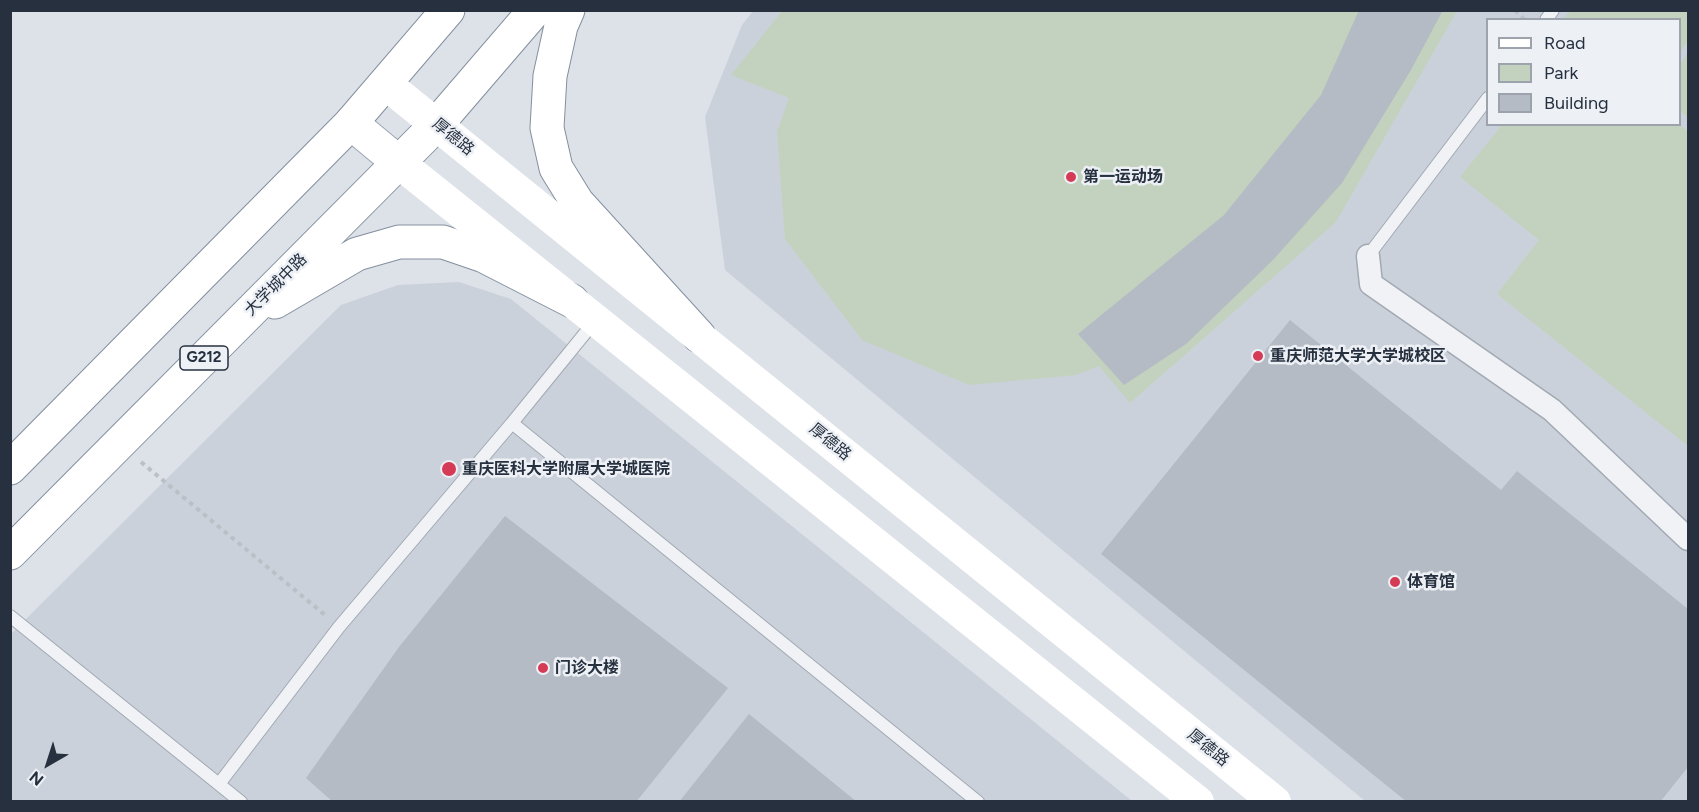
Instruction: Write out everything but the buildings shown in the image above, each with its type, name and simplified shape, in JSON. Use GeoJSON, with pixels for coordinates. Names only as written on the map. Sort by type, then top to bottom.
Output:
{"type":"FeatureCollection","features":[{"type":"Feature","properties":{"kind":"main road"},"geometry":{"type":"LineString","coordinates":[[10,468],[351,123],[448,10]]}},
{"type":"Feature","properties":{"kind":"main road","name":"大学城中路"},"geometry":{"type":"LineString","coordinates":[[10,553],[436,123],[535,10]]}},
{"type":"Feature","properties":{"kind":"main road"},"geometry":{"type":"LineString","coordinates":[[568,10],[561,26],[550,76],[547,128],[556,168],[577,202],[699,336]]}},
{"type":"Feature","properties":{"kind":"main road","name":"厚德路"},"geometry":{"type":"LineString","coordinates":[[386,84],[1275,801]]}},
{"type":"Feature","properties":{"kind":"main road"},"geometry":{"type":"LineString","coordinates":[[351,123],[1198,801]]}},
{"type":"Feature","properties":{"kind":"main road"},"geometry":{"type":"LineString","coordinates":[[237,325],[357,254],[399,242],[443,242],[474,252],[583,311]]}},
{"type":"Feature","properties":{"kind":"street"},"geometry":{"type":"LineString","coordinates":[[1368,256],[1371,284],[1552,410],[1689,538]]}},
{"type":"Feature","properties":{"kind":"lane"},"geometry":{"type":"LineString","coordinates":[[1368,256],[1486,101]]}},
{"type":"Feature","properties":{"kind":"lane"},"geometry":{"type":"LineString","coordinates":[[219,784],[339,627],[512,423],[583,311]]}},
{"type":"Feature","properties":{"kind":"lane"},"geometry":{"type":"LineString","coordinates":[[512,423],[978,801]]}},
{"type":"Feature","properties":{"kind":"lane"},"geometry":{"type":"LineString","coordinates":[[10,616],[241,801]]}},
{"type":"Feature","properties":{"kind":"path"},"geometry":{"type":"LineString","coordinates":[[119,444],[339,627]]}},
{"type":"Feature","properties":{"kind":"shaded area","name":"重庆师范大学大学城校区"},"geometry":{"type":"Polygon","coordinates":[[[753,11],[1688,11],[1688,801],[1365,801],[725,270],[705,117],[742,25],[753,11]]]}},
{"type":"Feature","properties":{"kind":"shaded area","name":"重庆医科大学附属大学城医院"},"geometry":{"type":"Polygon","coordinates":[[[459,282],[511,299],[1132,801],[11,802],[11,634],[341,305],[398,285],[459,282]]]}},
{"type":"Feature","properties":{"kind":"green space","name":"第一运动场"},"geometry":{"type":"Polygon","coordinates":[[[782,11],[1457,11],[1336,222],[1130,403],[1099,366],[1076,375],[969,385],[862,340],[785,239],[777,132],[789,98],[731,75],[782,11]]]}},
{"type":"Feature","properties":{"kind":"green space"},"geometry":{"type":"Polygon","coordinates":[[[1571,11],[1688,11],[1688,41],[1681,51],[1681,18],[1564,18],[1571,11]]]}},
{"type":"Feature","properties":{"kind":"green space"},"geometry":{"type":"Polygon","coordinates":[[[1688,53],[1688,118],[1681,112],[1681,63],[1688,53]]]}},
{"type":"Feature","properties":{"kind":"green space"},"geometry":{"type":"Polygon","coordinates":[[[1501,126],[1681,126],[1688,132],[1688,446],[1497,294],[1539,240],[1460,177],[1501,126]]]}},
{"type":"Feature","properties":{"kind":"place","name":"第一运动场"},"geometry":{"type":"Point","coordinates":[1071,177]}},
{"type":"Feature","properties":{"kind":"place","name":"重庆师范大学大学城校区"},"geometry":{"type":"Point","coordinates":[1258,356]}},
{"type":"Feature","properties":{"kind":"place","name":"重庆医科大学附属大学城医院"},"geometry":{"type":"Point","coordinates":[449,469]}},
{"type":"Feature","properties":{"kind":"place","name":"体育馆"},"geometry":{"type":"Point","coordinates":[1395,582]}},
{"type":"Feature","properties":{"kind":"place","name":"门诊大楼"},"geometry":{"type":"Point","coordinates":[543,668]}}]}
